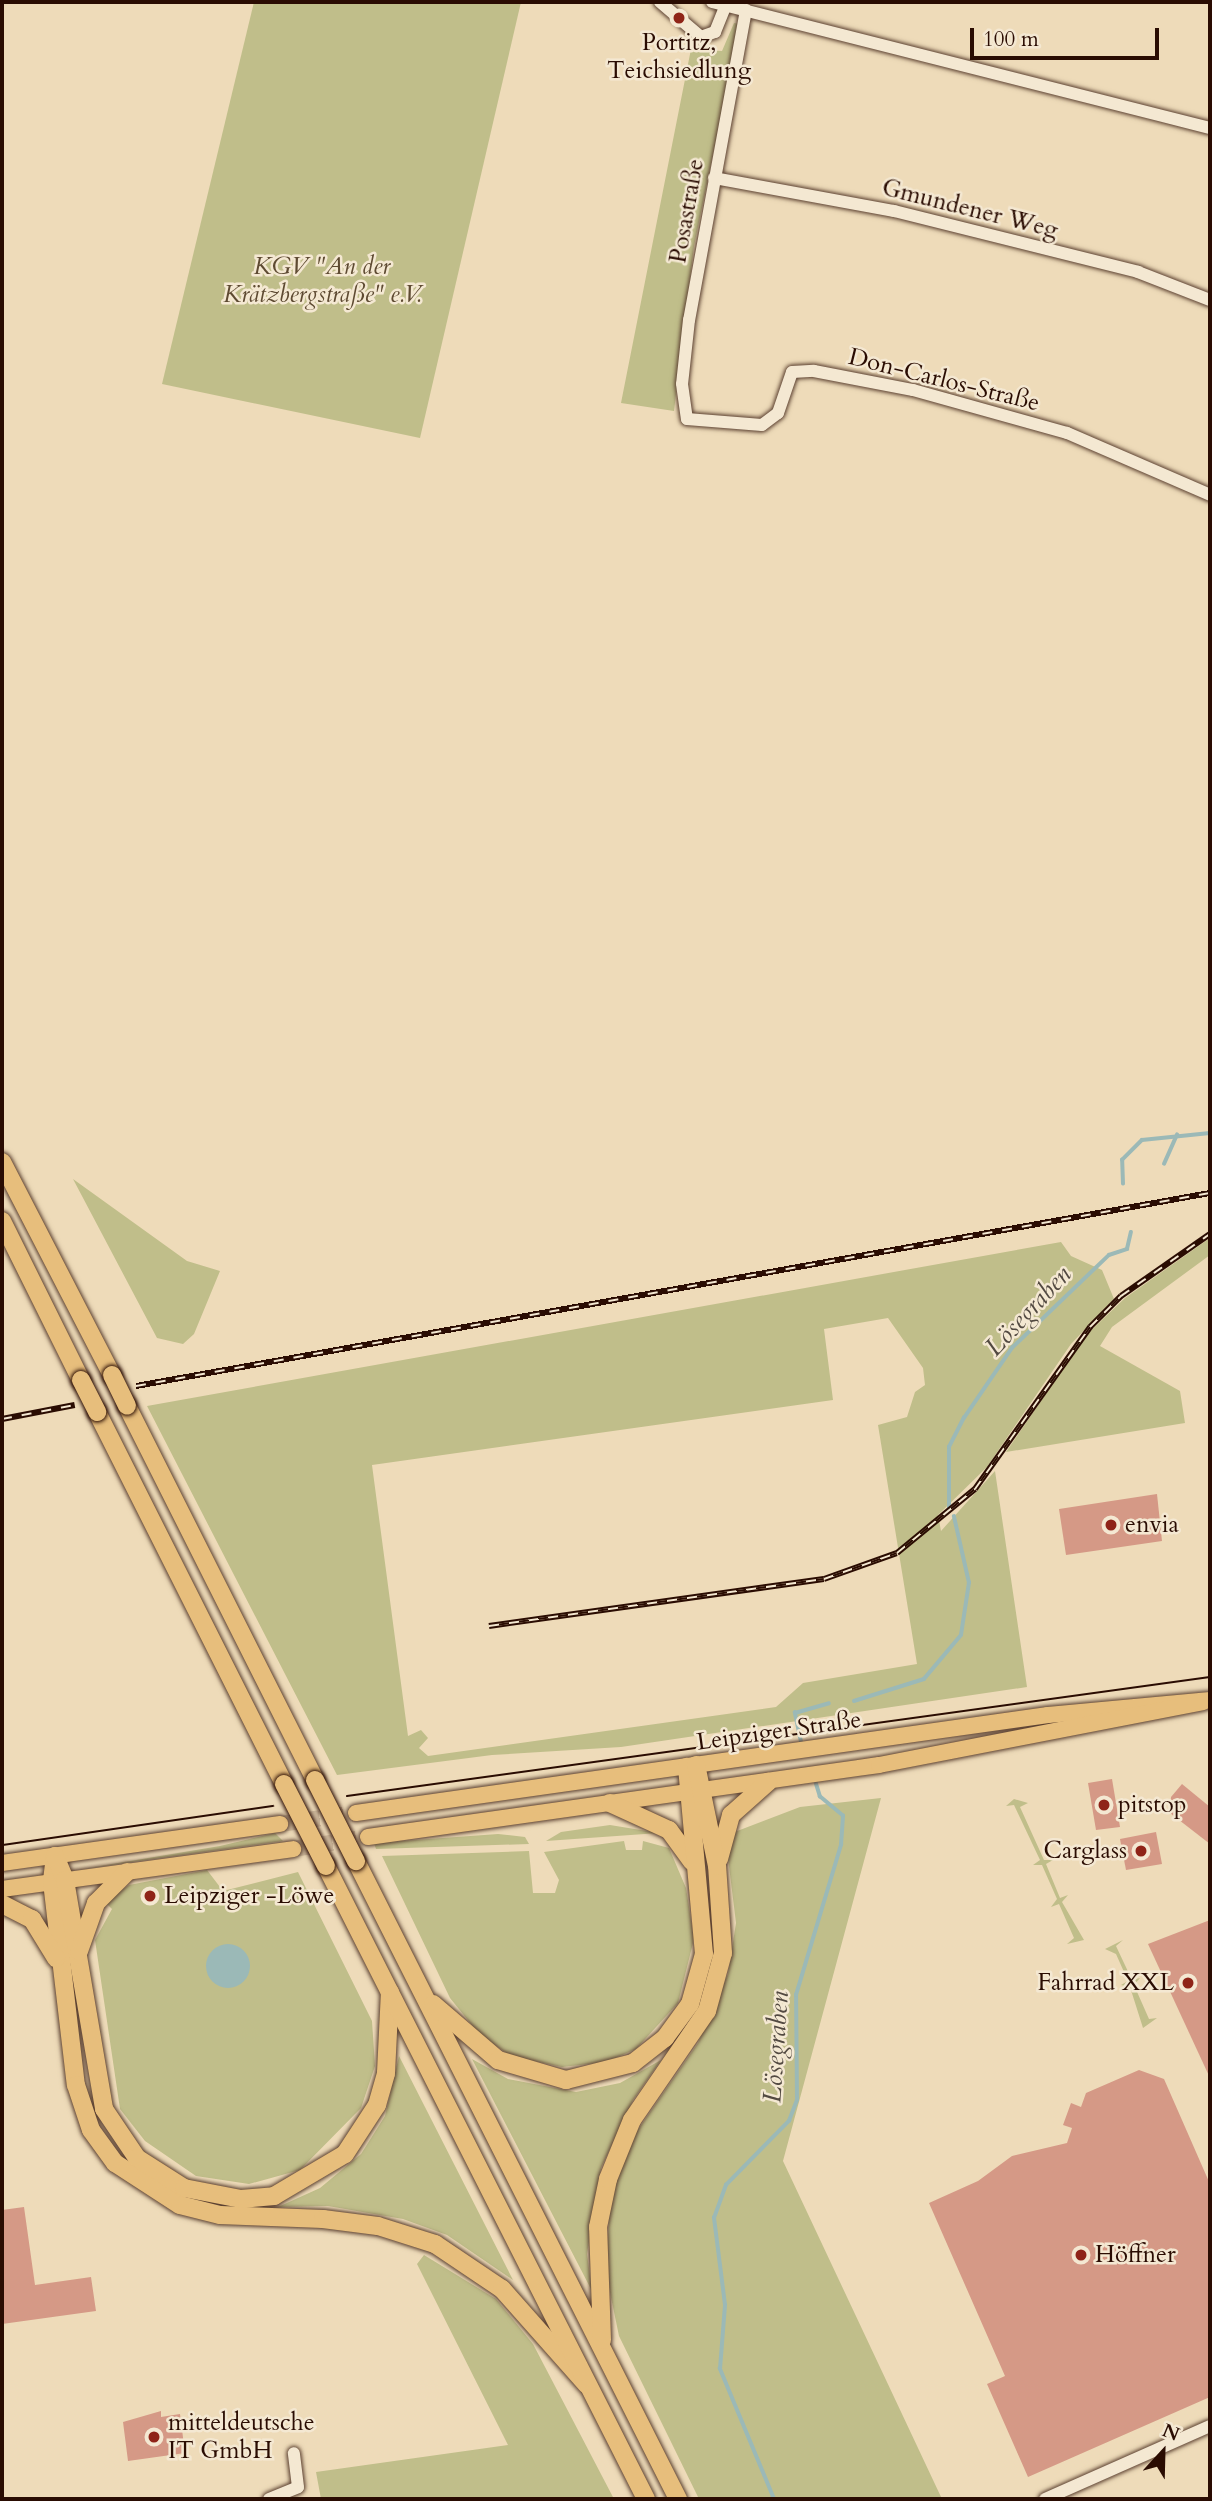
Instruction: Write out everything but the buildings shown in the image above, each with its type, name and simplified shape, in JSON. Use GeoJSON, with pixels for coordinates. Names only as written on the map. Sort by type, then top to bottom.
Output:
{"type":"FeatureCollection","features":[{"type":"Feature","properties":{"kind":"highway"},"geometry":{"type":"LineString","coordinates":[[2,1162],[112,1374],[678,2499]]}},
{"type":"Feature","properties":{"kind":"highway"},"geometry":{"type":"LineString","coordinates":[[2,1221],[646,2499]]}},
{"type":"Feature","properties":{"kind":"highway"},"geometry":{"type":"LineString","coordinates":[[422,1993],[480,2047],[519,2070],[577,2079],[633,2063],[679,2020],[699,1978],[704,1929],[696,1872],[692,1766]]}},
{"type":"Feature","properties":{"kind":"highway"},"geometry":{"type":"LineString","coordinates":[[717,1866],[731,1815],[768,1782]]}},
{"type":"Feature","properties":{"kind":"highway"},"geometry":{"type":"LineString","coordinates":[[603,2350],[601,2204],[618,2147],[690,2041],[717,1982],[723,1936],[717,1866],[695,1792]]}},
{"type":"Feature","properties":{"kind":"highway"},"geometry":{"type":"LineString","coordinates":[[610,1803],[669,1829],[696,1872]]}},
{"type":"Feature","properties":{"kind":"highway"},"geometry":{"type":"LineString","coordinates":[[55,1856],[68,1961],[76,2085],[91,2130],[115,2163],[180,2205],[220,2215],[323,2219],[378,2226],[435,2244],[502,2289],[587,2385]]}},
{"type":"Feature","properties":{"kind":"highway"},"geometry":{"type":"LineString","coordinates":[[68,1961],[96,1903],[127,1872]]}},
{"type":"Feature","properties":{"kind":"highway"},"geometry":{"type":"LineString","coordinates":[[2,1904],[32,1919],[68,1961],[96,2087],[121,2139],[136,2158],[184,2188],[241,2199],[301,2185],[356,2141],[386,2073],[390,1992]]}},
{"type":"Feature","properties":{"kind":"main road","name":"Leipziger Straße"},"geometry":{"type":"LineString","coordinates":[[356,1813],[1167,1700],[1210,1700]]}},
{"type":"Feature","properties":{"kind":"main road","name":"Leipziger Straße"},"geometry":{"type":"LineString","coordinates":[[368,1837],[879,1765],[1180,1712],[1210,1700]]}},
{"type":"Feature","properties":{"kind":"main road"},"geometry":{"type":"LineString","coordinates":[[2,1863],[280,1824]]}},
{"type":"Feature","properties":{"kind":"main road"},"geometry":{"type":"LineString","coordinates":[[2,1889],[293,1849]]}},
{"type":"Feature","properties":{"kind":"street"},"geometry":{"type":"LineString","coordinates":[[660,2],[701,37],[715,32],[726,5]]}},
{"type":"Feature","properties":{"kind":"street"},"geometry":{"type":"LineString","coordinates":[[712,2],[1210,128]]}},
{"type":"Feature","properties":{"kind":"street","name":"Posastraße"},"geometry":{"type":"LineString","coordinates":[[687,419],[685,350],[746,10]]}},
{"type":"Feature","properties":{"kind":"street","name":"Gmundener Weg"},"geometry":{"type":"LineString","coordinates":[[714,178],[894,211],[1138,272],[1210,300]]}},
{"type":"Feature","properties":{"kind":"street","name":"Don-Carlos-Straße"},"geometry":{"type":"LineString","coordinates":[[687,419],[762,425],[778,413],[792,372],[814,371],[913,390],[1067,433],[1210,495]]}},
{"type":"Feature","properties":{"kind":"street"},"geometry":{"type":"LineString","coordinates":[[1045,2499],[1210,2426]]}},
{"type":"Feature","properties":{"kind":"street"},"geometry":{"type":"LineString","coordinates":[[269,2499],[298,2487],[294,2453]]}},
{"type":"Feature","properties":{"kind":"green space","name":"KGV \"An der Krätzbergstraße\" e.V."},"geometry":{"type":"Polygon","coordinates":[[[254,2],[521,2],[420,438],[162,384],[254,2]]]}},
{"type":"Feature","properties":{"kind":"green space"},"geometry":{"type":"Polygon","coordinates":[[[734,23],[740,24],[694,246],[674,411],[621,403],[691,49],[722,51],[734,23]]]}},
{"type":"Feature","properties":{"kind":"green space"},"geometry":{"type":"Polygon","coordinates":[[[73,1179],[187,1261],[220,1271],[194,1334],[183,1344],[157,1338],[73,1179]]]}},
{"type":"Feature","properties":{"kind":"green space"},"geometry":{"type":"Polygon","coordinates":[[[1210,1238],[1210,1255],[1112,1327],[1100,1346],[1180,1391],[1185,1423],[1006,1452],[1086,1335],[1125,1298],[1210,1238]]]}},
{"type":"Feature","properties":{"kind":"green space"},"geometry":{"type":"Polygon","coordinates":[[[1061,1242],[1071,1256],[1102,1270],[1114,1299],[1071,1344],[987,1467],[938,1515],[941,1531],[995,1471],[1027,1687],[621,1747],[492,1755],[337,1775],[147,1406],[1061,1242]],[[888,1318],[824,1329],[833,1400],[372,1465],[408,1736],[421,1730],[428,1738],[419,1748],[428,1756],[776,1707],[803,1683],[917,1664],[878,1425],[907,1417],[915,1392],[925,1385],[923,1368],[888,1318]]]}},
{"type":"Feature","properties":{"kind":"green space"},"geometry":{"type":"Polygon","coordinates":[[[881,1798],[783,2161],[942,2499],[699,2499],[619,2336],[606,2273],[610,2202],[628,2144],[698,2043],[728,1974],[736,1923],[728,1858],[732,1833],[800,1807],[881,1798]]]}},
{"type":"Feature","properties":{"kind":"green space"},"geometry":{"type":"Polygon","coordinates":[[[1014,1799],[1028,1803],[1020,1807],[1044,1860],[1053,1860],[1046,1864],[1060,1898],[1068,1895],[1062,1902],[1084,1940],[1067,1944],[1074,1938],[1059,1904],[1051,1907],[1057,1899],[1042,1865],[1033,1865],[1040,1860],[1014,1805],[1006,1806],[1014,1799]]]}},
{"type":"Feature","properties":{"kind":"green space"},"geometry":{"type":"Polygon","coordinates":[[[610,1825],[659,1833],[546,1841],[561,1832],[610,1825]]]}},
{"type":"Feature","properties":{"kind":"green space"},"geometry":{"type":"Polygon","coordinates":[[[275,1833],[283,1841],[82,1869],[220,1846],[275,1833]]]}},
{"type":"Feature","properties":{"kind":"green space"},"geometry":{"type":"Polygon","coordinates":[[[498,1834],[525,1837],[529,1844],[376,1849],[374,1843],[498,1834]]]}},
{"type":"Feature","properties":{"kind":"green space"},"geometry":{"type":"Polygon","coordinates":[[[624,1841],[626,1850],[642,1850],[643,1841],[669,1848],[686,1888],[694,1939],[678,2003],[636,2049],[606,2062],[562,2067],[511,2056],[480,2035],[450,1998],[382,1856],[529,1851],[533,1893],[555,1893],[559,1880],[544,1852],[624,1841]]]}},
{"type":"Feature","properties":{"kind":"green space"},"geometry":{"type":"Polygon","coordinates":[[[207,1870],[223,1891],[298,1872],[372,2021],[375,2066],[361,2108],[300,2170],[249,2184],[196,2176],[145,2141],[120,2109],[95,1940],[112,1909],[105,1902],[129,1885],[207,1870]]]}},
{"type":"Feature","properties":{"kind":"green space"},"geometry":{"type":"Polygon","coordinates":[[[1123,1940],[1116,1946],[1132,1980],[1140,1978],[1134,1985],[1149,2019],[1157,2018],[1143,2028],[1130,1987],[1121,1985],[1128,1981],[1116,1954],[1105,1949],[1123,1940]]]}},
{"type":"Feature","properties":{"kind":"green space"},"geometry":{"type":"Polygon","coordinates":[[[399,2056],[513,2280],[447,2235],[403,2219],[328,2206],[278,2207],[320,2188],[361,2154],[385,2116],[399,2056]]]}},
{"type":"Feature","properties":{"kind":"green space"},"geometry":{"type":"Polygon","coordinates":[[[472,2059],[508,2079],[576,2092],[620,2083],[661,2060],[633,2100],[601,2168],[587,2254],[592,2291],[472,2059]]]}},
{"type":"Feature","properties":{"kind":"green space"},"geometry":{"type":"Polygon","coordinates":[[[424,2255],[496,2299],[533,2344],[614,2499],[321,2499],[316,2472],[508,2445],[417,2264],[424,2255]]]}},
{"type":"Feature","properties":{"kind":"water"},"geometry":{"type":"Polygon","coordinates":[[[228,1944],[243,1951],[250,1966],[243,1981],[228,1988],[213,1981],[206,1966],[213,1951],[228,1944]]]}},
{"type":"Feature","properties":{"kind":"waterway","name":"Lösegraben"},"geometry":{"type":"LineString","coordinates":[[1123,1184],[1122,1160],[1142,1140],[1210,1133]]}},
{"type":"Feature","properties":{"kind":"waterway"},"geometry":{"type":"LineString","coordinates":[[1164,1164],[1177,1135]]}},
{"type":"Feature","properties":{"kind":"waterway","name":"Lösegraben"},"geometry":{"type":"LineString","coordinates":[[949,1508],[949,1447],[964,1418],[1012,1348],[1109,1255],[1127,1249],[1131,1232]]}},
{"type":"Feature","properties":{"kind":"waterway","name":"Lösegraben"},"geometry":{"type":"LineString","coordinates":[[854,1701],[924,1679],[961,1635],[969,1583],[954,1517]]}},
{"type":"Feature","properties":{"kind":"waterway","name":"Lösegraben"},"geometry":{"type":"LineString","coordinates":[[801,1742],[795,1713],[829,1703]]}},
{"type":"Feature","properties":{"kind":"waterway","name":"Lösegraben"},"geometry":{"type":"LineString","coordinates":[[774,2499],[720,2369],[725,2305],[714,2218],[726,2185],[789,2121],[797,2100],[796,1995],[841,1845],[843,1816],[820,1797],[816,1784]]}},
{"type":"Feature","properties":{"kind":"tunnel"},"geometry":{"type":"LineString","coordinates":[[280,1824],[356,1813]]}},
{"type":"Feature","properties":{"kind":"tunnel"},"geometry":{"type":"LineString","coordinates":[[293,1849],[368,1837]]}},
{"type":"Feature","properties":{"kind":"tram line"},"geometry":{"type":"LineString","coordinates":[[347,1796],[1210,1677]]}},
{"type":"Feature","properties":{"kind":"tram line"},"geometry":{"type":"LineString","coordinates":[[2,1845],[273,1806]]}},
{"type":"Feature","properties":{"kind":"railway"},"geometry":{"type":"LineString","coordinates":[[136,1386],[1210,1193]]}},
{"type":"Feature","properties":{"kind":"railway"},"geometry":{"type":"LineString","coordinates":[[489,1626],[824,1579],[897,1553],[975,1489],[1090,1327],[1121,1296],[1210,1234]]}},
{"type":"Feature","properties":{"kind":"railway"},"geometry":{"type":"LineString","coordinates":[[2,1419],[75,1405]]}},
{"type":"Feature","properties":{"kind":"place","name":"Portitz, Teichsiedlung"},"geometry":{"type":"Point","coordinates":[679,18]}},
{"type":"Feature","properties":{"kind":"place","name":"envia"},"geometry":{"type":"Point","coordinates":[1111,1525]}},
{"type":"Feature","properties":{"kind":"place","name":"pitstop"},"geometry":{"type":"Point","coordinates":[1104,1805]}},
{"type":"Feature","properties":{"kind":"place","name":"Carglass"},"geometry":{"type":"Point","coordinates":[1141,1851]}},
{"type":"Feature","properties":{"kind":"place","name":"Leipziger -Löwe"},"geometry":{"type":"Point","coordinates":[150,1896]}},
{"type":"Feature","properties":{"kind":"place","name":"Fahrrad XXL"},"geometry":{"type":"Point","coordinates":[1188,1983]}},
{"type":"Feature","properties":{"kind":"place","name":"Höffner"},"geometry":{"type":"Point","coordinates":[1081,2255]}},
{"type":"Feature","properties":{"kind":"place","name":"mitteldeutsche IT GmbH"},"geometry":{"type":"Point","coordinates":[154,2437]}}]}
